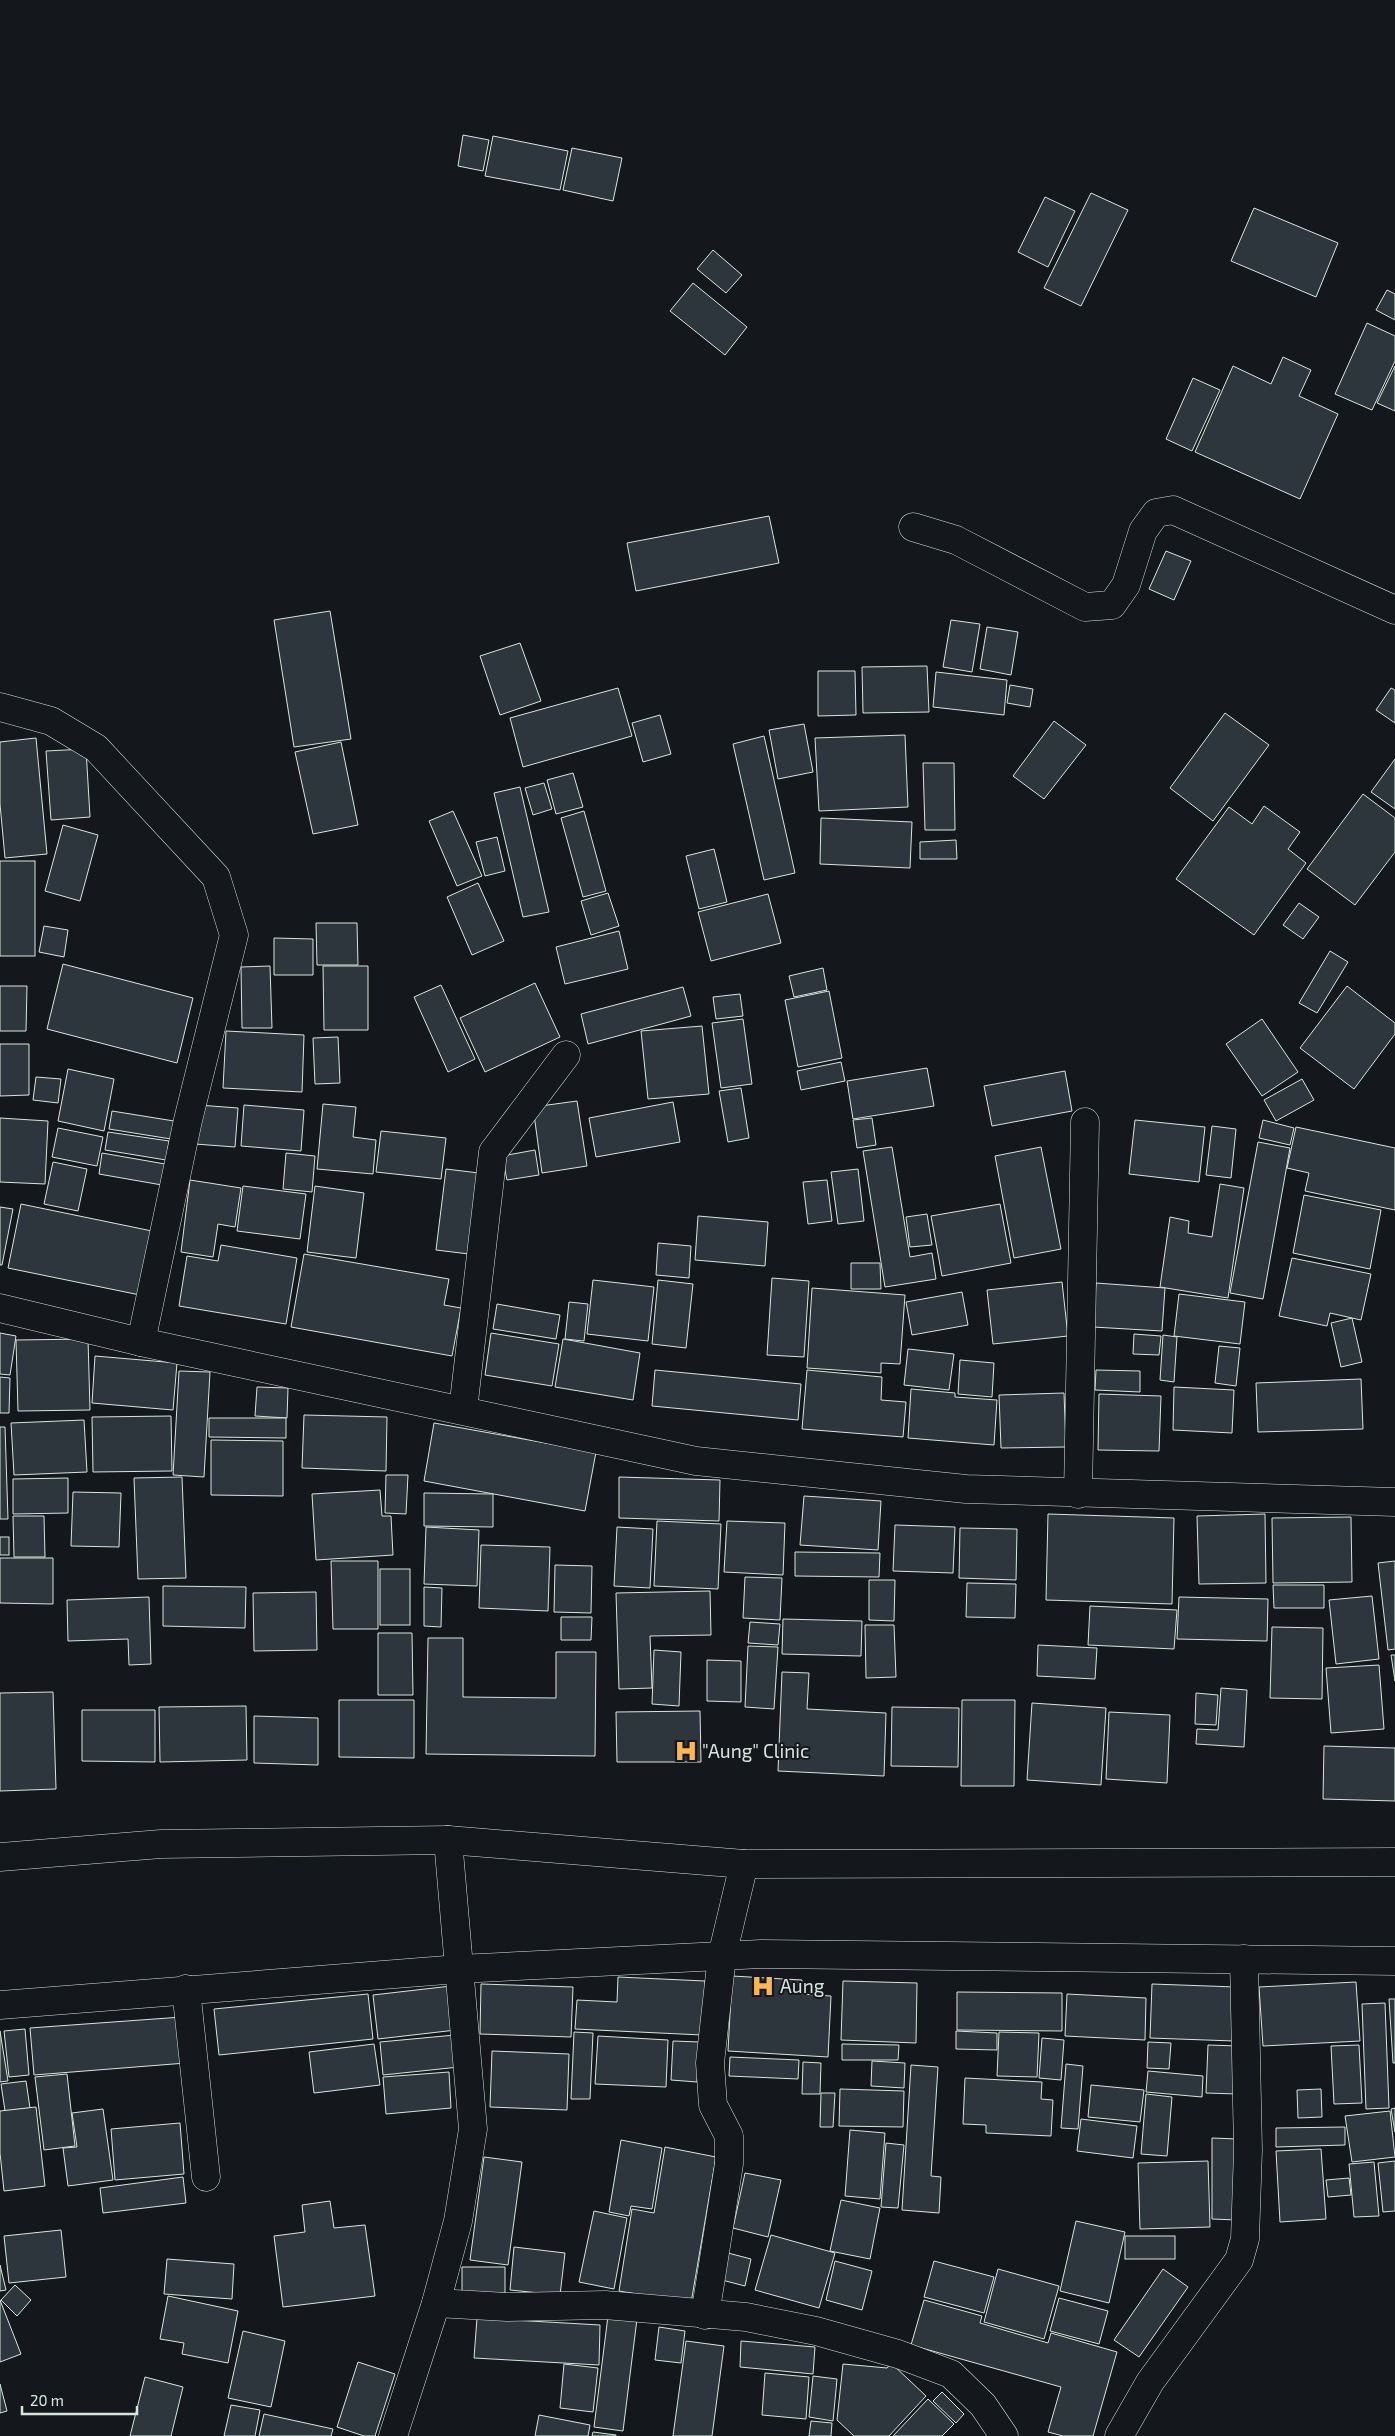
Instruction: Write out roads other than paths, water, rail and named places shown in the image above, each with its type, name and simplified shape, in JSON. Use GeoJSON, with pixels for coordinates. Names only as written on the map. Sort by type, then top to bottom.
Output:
{"type":"FeatureCollection","features":[{"type":"Feature","properties":{"kind":"street"},"geometry":{"type":"LineString","coordinates":[[913,527],[956,540],[1084,607],[1112,605],[1126,585],[1143,531],[1156,513],[1173,510],[1395,610]]}},
{"type":"Feature","properties":{"kind":"street"},"geometry":{"type":"LineString","coordinates":[[0,707],[51,721],[96,748],[216,877],[234,935],[188,1120],[141,1342]]}},
{"type":"Feature","properties":{"kind":"street"},"geometry":{"type":"LineString","coordinates":[[463,1410],[493,1152],[566,1055]]}},
{"type":"Feature","properties":{"kind":"street"},"geometry":{"type":"LineString","coordinates":[[1078,1494],[1085,1122]]}},
{"type":"Feature","properties":{"kind":"street"},"geometry":{"type":"LineString","coordinates":[[0,1308],[141,1342],[696,1461],[966,1489],[1078,1494],[1395,1502]]}},
{"type":"Feature","properties":{"kind":"street"},"geometry":{"type":"LineString","coordinates":[[393,2436],[436,2303],[458,2222],[473,2129],[448,1840]]}},
{"type":"Feature","properties":{"kind":"street"},"geometry":{"type":"LineString","coordinates":[[0,1857],[161,1844],[448,1840],[744,1864],[1395,1862]]}},
{"type":"Feature","properties":{"kind":"street"},"geometry":{"type":"LineString","coordinates":[[705,2315],[729,2164],[729,2136],[713,2105],[710,2063],[722,1956],[744,1864]]}},
{"type":"Feature","properties":{"kind":"street"},"geometry":{"type":"LineString","coordinates":[[0,2005],[459,1969],[780,1954],[1395,1961]]}},
{"type":"Feature","properties":{"kind":"street"},"geometry":{"type":"LineString","coordinates":[[1119,2436],[1150,2382],[1239,2260],[1245,2239],[1248,2150],[1244,1959]]}},
{"type":"Feature","properties":{"kind":"street"},"geometry":{"type":"LineString","coordinates":[[186,1989],[206,2177]]}},
{"type":"Feature","properties":{"kind":"street"},"geometry":{"type":"LineString","coordinates":[[436,2303],[507,2307],[605,2305],[746,2317],[816,2331],[898,2354],[951,2374],[983,2405],[1004,2436]]}},
{"type":"Feature","properties":{"kind":"place","name":"\"Aung\" Clinic"},"geometry":{"type":"Point","coordinates":[686,1751]}},
{"type":"Feature","properties":{"kind":"place","name":"Aung"},"geometry":{"type":"Point","coordinates":[763,1986]}}]}
